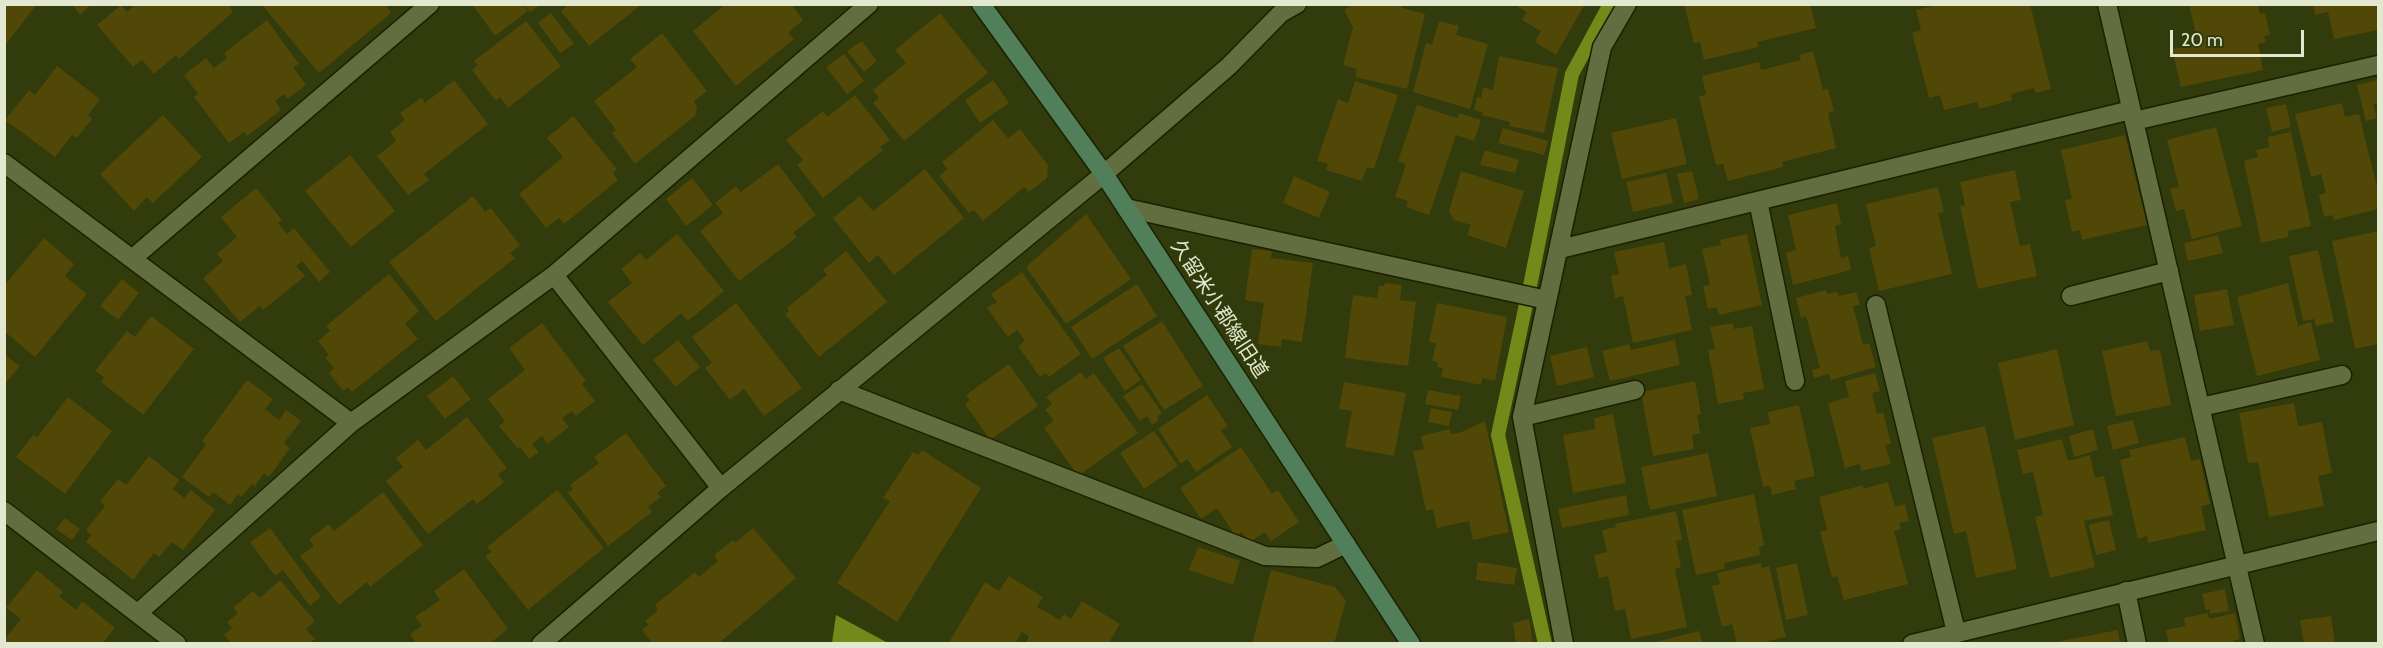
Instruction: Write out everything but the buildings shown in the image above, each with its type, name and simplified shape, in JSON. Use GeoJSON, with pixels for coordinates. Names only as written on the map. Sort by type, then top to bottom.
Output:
{"type":"FeatureCollection","features":[{"type":"Feature","properties":{"kind":"street"},"geometry":{"type":"LineString","coordinates":[[133,258],[430,4]]}},
{"type":"Feature","properties":{"kind":"street"},"geometry":{"type":"LineString","coordinates":[[138,613],[351,423],[554,275],[869,4]]}},
{"type":"Feature","properties":{"kind":"street","name":"久留米小郡線旧道"},"geometry":{"type":"LineString","coordinates":[[981,4],[1104,174],[1411,644]]}},
{"type":"Feature","properties":{"kind":"street"},"geometry":{"type":"LineString","coordinates":[[541,644],[721,488],[1104,174],[1229,66],[1281,13],[1298,4]]}},
{"type":"Feature","properties":{"kind":"street"},"geometry":{"type":"LineString","coordinates":[[1564,644],[1522,417],[1602,47],[1628,4]]}},
{"type":"Feature","properties":{"kind":"street"},"geometry":{"type":"LineString","coordinates":[[2106,4],[2255,644]]}},
{"type":"Feature","properties":{"kind":"street"},"geometry":{"type":"LineString","coordinates":[[1560,249],[2132,115],[2379,65]]}},
{"type":"Feature","properties":{"kind":"street"},"geometry":{"type":"LineString","coordinates":[[4,163],[351,423]]}},
{"type":"Feature","properties":{"kind":"street"},"geometry":{"type":"LineString","coordinates":[[1758,201],[1795,381]]}},
{"type":"Feature","properties":{"kind":"street"},"geometry":{"type":"LineString","coordinates":[[1126,208],[1547,300]]}},
{"type":"Feature","properties":{"kind":"street"},"geometry":{"type":"LineString","coordinates":[[2071,296],[2169,271]]}},
{"type":"Feature","properties":{"kind":"street"},"geometry":{"type":"LineString","coordinates":[[554,275],[721,488]]}},
{"type":"Feature","properties":{"kind":"street"},"geometry":{"type":"LineString","coordinates":[[1876,305],[1956,632]]}},
{"type":"Feature","properties":{"kind":"street"},"geometry":{"type":"LineString","coordinates":[[2201,407],[2342,375]]}},
{"type":"Feature","properties":{"kind":"street"},"geometry":{"type":"LineString","coordinates":[[839,390],[1265,556],[1317,558],[1346,544]]}},
{"type":"Feature","properties":{"kind":"street"},"geometry":{"type":"LineString","coordinates":[[1522,417],[1635,390]]}},
{"type":"Feature","properties":{"kind":"street"},"geometry":{"type":"LineString","coordinates":[[4,511],[177,644]]}},
{"type":"Feature","properties":{"kind":"street"},"geometry":{"type":"LineString","coordinates":[[1912,644],[2379,531]]}},
{"type":"Feature","properties":{"kind":"street"},"geometry":{"type":"LineString","coordinates":[[2126,591],[2137,644]]}},
{"type":"Feature","properties":{"kind":"shaded area"},"geometry":{"type":"Polygon","coordinates":[[[836,615],[888,643],[832,643],[836,615]]]}},
{"type":"Feature","properties":{"kind":"waterway"},"geometry":{"type":"LineString","coordinates":[[1545,644],[1498,435],[1572,74],[1610,4]]}}]}
